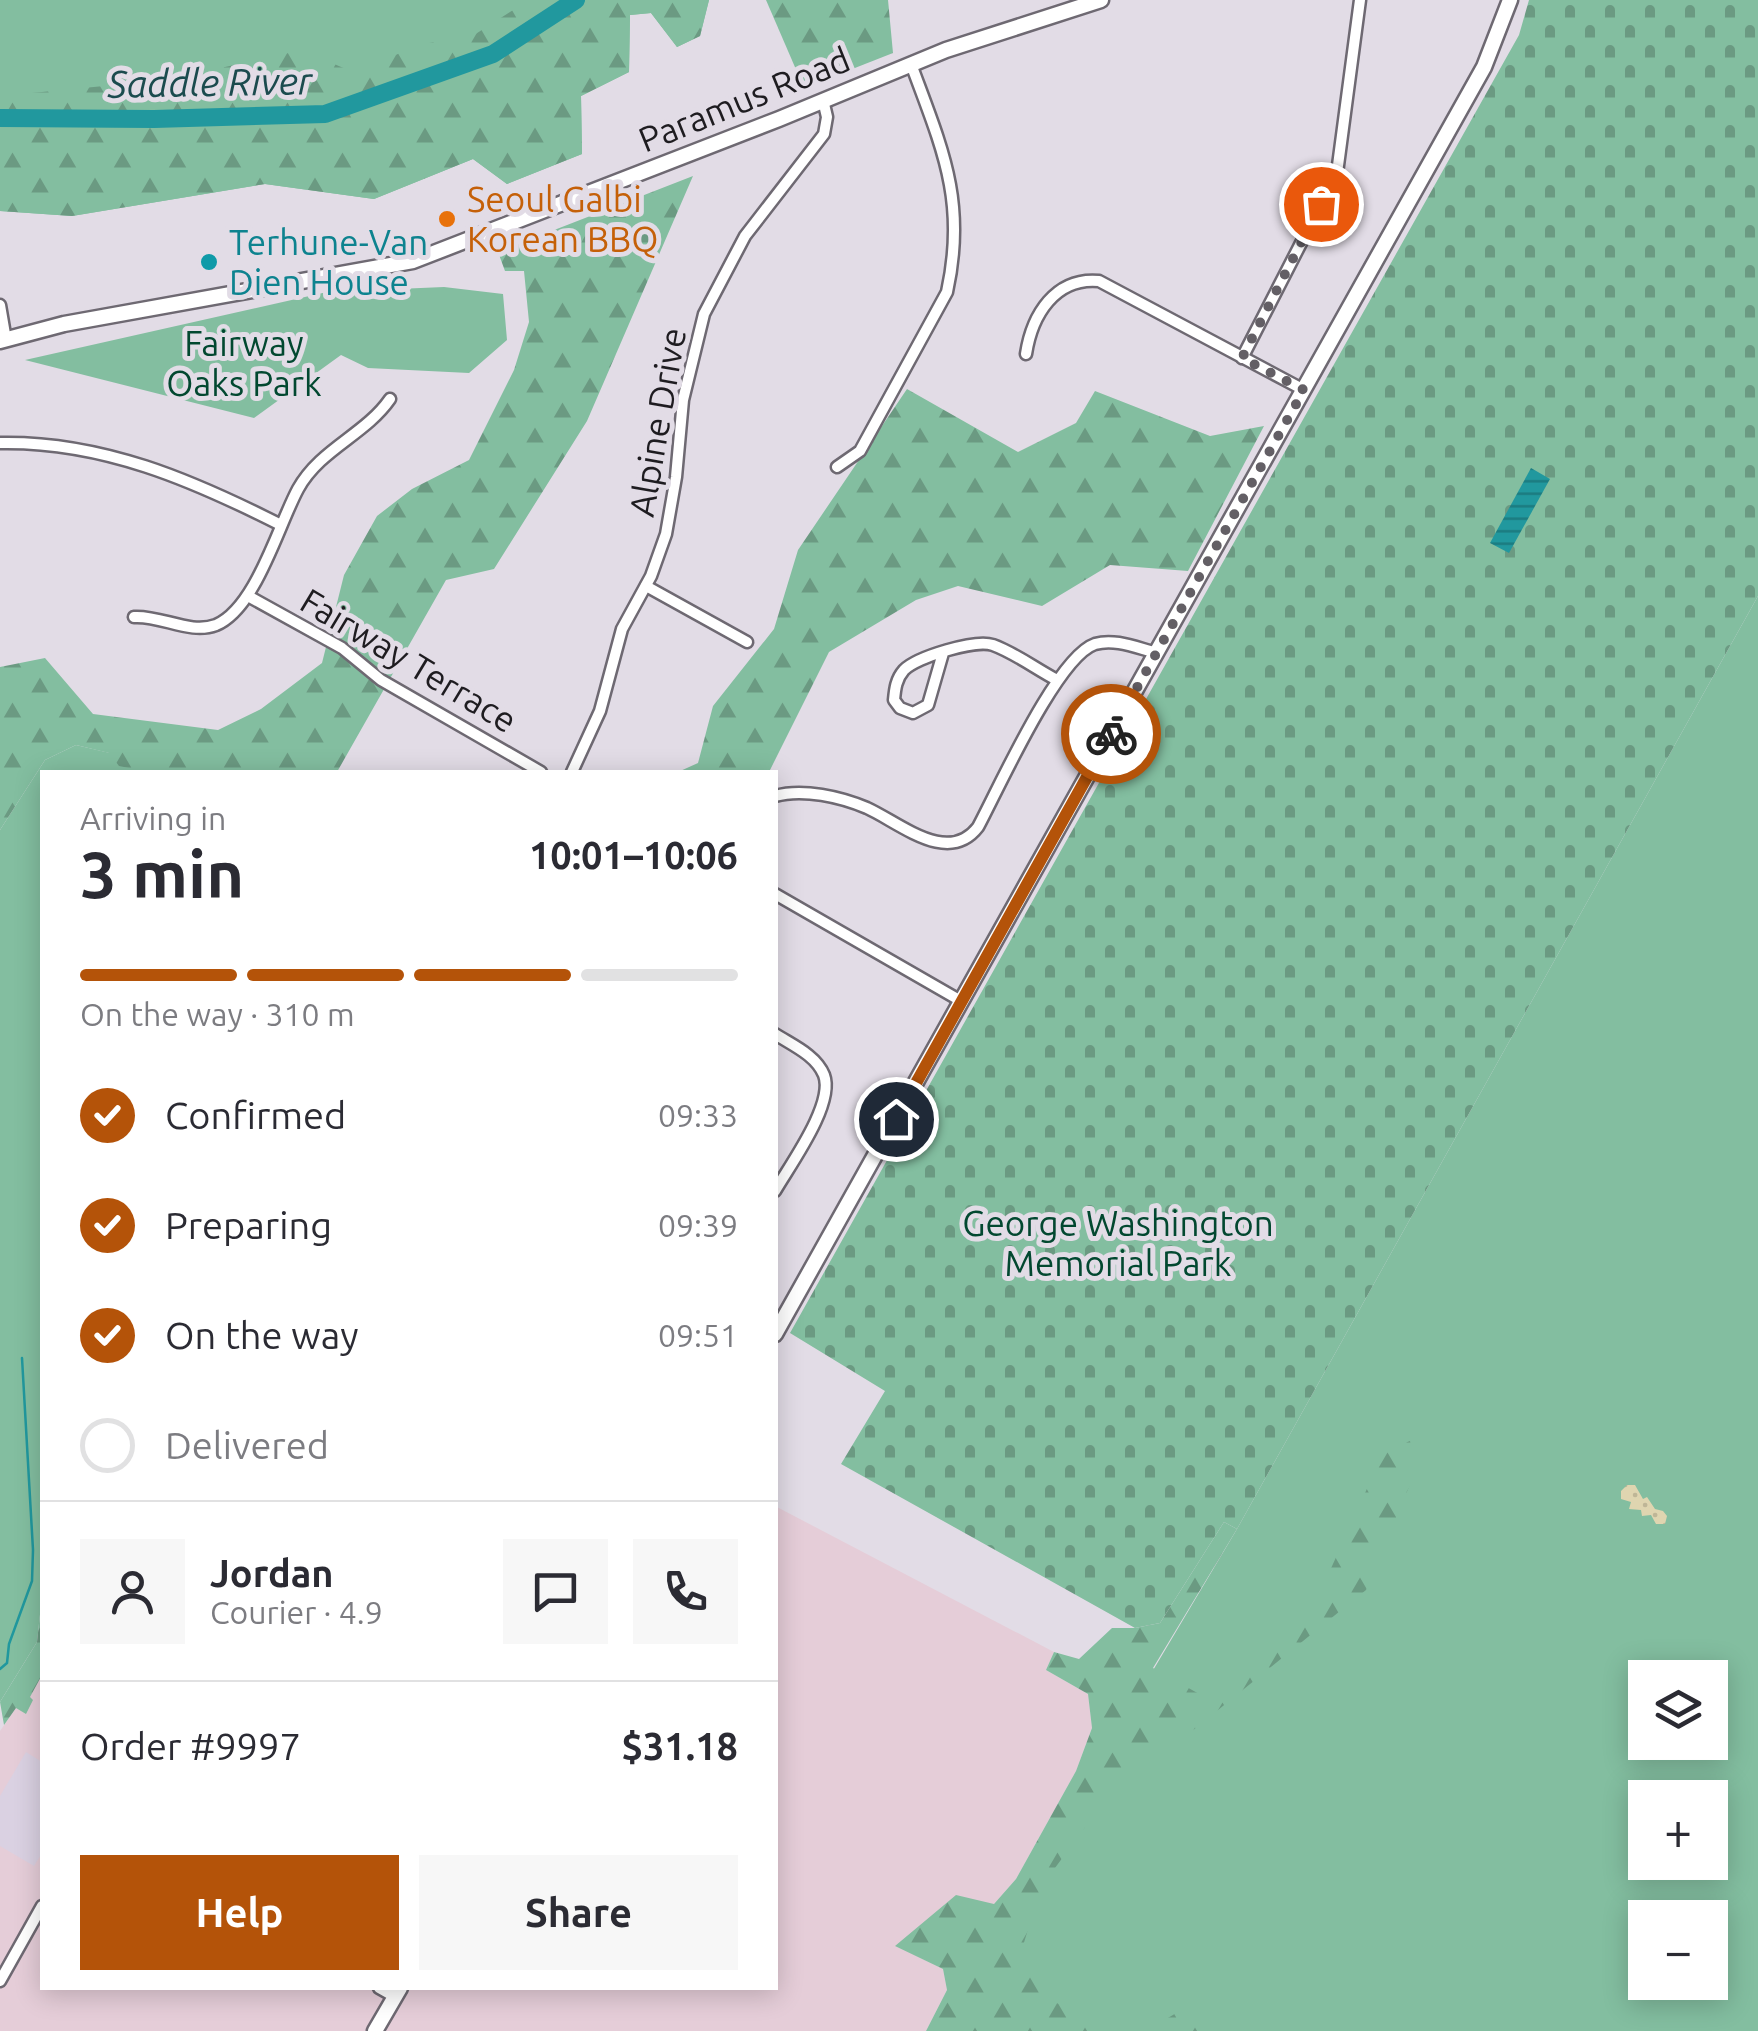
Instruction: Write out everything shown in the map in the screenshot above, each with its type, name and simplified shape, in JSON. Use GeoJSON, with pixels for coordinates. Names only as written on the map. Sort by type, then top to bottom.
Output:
{"type":"FeatureCollection","features":[{"type":"Feature","properties":{"kind":"main road","name":"Paramus Road"},"geometry":{"type":"LineString","coordinates":[[3,340],[64,324],[413,261],[912,64],[1101,0]]}},
{"type":"Feature","properties":{"kind":"main road"},"geometry":{"type":"LineString","coordinates":[[778,1329],[1484,67],[1510,0]]}},
{"type":"Feature","properties":{"kind":"main road"},"geometry":{"type":"LineString","coordinates":[[375,2031],[397,1992]]}},
{"type":"Feature","properties":{"kind":"street"},"geometry":{"type":"LineString","coordinates":[[1242,358],[1337,172],[1360,3]]}},
{"type":"Feature","properties":{"kind":"street"},"geometry":{"type":"LineString","coordinates":[[837,466],[860,451],[947,292],[953,264],[956,217],[950,174],[912,64]]}},
{"type":"Feature","properties":{"kind":"street","name":"Alpine Drive"},"geometry":{"type":"LineString","coordinates":[[573,770],[600,711],[622,629],[658,559],[669,522],[683,400],[704,314],[746,236],[824,134],[827,117],[822,100]]}},
{"type":"Feature","properties":{"kind":"street"},"geometry":{"type":"LineString","coordinates":[[1026,354],[1028,336],[1048,300],[1066,286],[1088,280],[1110,284],[1304,390]]}},
{"type":"Feature","properties":{"kind":"street"},"geometry":{"type":"LineString","coordinates":[[0,305],[3,340]]}},
{"type":"Feature","properties":{"kind":"street"},"geometry":{"type":"LineString","coordinates":[[134,616],[150,615],[210,627],[228,618],[248,596],[310,470],[380,413],[390,399]]}},
{"type":"Feature","properties":{"kind":"street"},"geometry":{"type":"LineString","coordinates":[[0,442],[74,448],[146,465],[203,486],[281,525]]}},
{"type":"Feature","properties":{"kind":"street"},"geometry":{"type":"LineString","coordinates":[[646,586],[747,642]]}},
{"type":"Feature","properties":{"kind":"street","name":"Fairway Terrace"},"geometry":{"type":"LineString","coordinates":[[248,596],[342,648],[381,680],[538,770]]}},
{"type":"Feature","properties":{"kind":"street"},"geometry":{"type":"LineString","coordinates":[[944,653],[928,705],[914,713],[900,708],[894,700],[899,676],[908,666],[944,653],[979,643],[993,645],[1057,680]]}},
{"type":"Feature","properties":{"kind":"street"},"geometry":{"type":"LineString","coordinates":[[778,796],[806,793],[864,807],[940,843],[957,844],[969,838],[1057,680],[1082,651],[1099,643],[1119,643],[1156,653]]}},
{"type":"Feature","properties":{"kind":"street"},"geometry":{"type":"LineString","coordinates":[[778,896],[962,1001]]}},
{"type":"Feature","properties":{"kind":"street"},"geometry":{"type":"LineString","coordinates":[[778,1036],[815,1061],[824,1074],[826,1087],[818,1116],[778,1186]]}},
{"type":"Feature","properties":{"kind":"street"},"geometry":{"type":"LineString","coordinates":[[0,1980],[40,1910]]}},
{"type":"Feature","properties":{"kind":"shaded area"},"geometry":{"type":"Polygon","coordinates":[[[778,1508],[1054,1652],[1046,1670],[1088,1694],[1092,1728],[1076,1771],[1016,1879],[994,1904],[896,1946],[943,1969],[947,1990],[926,2031],[0,2031],[0,1731],[16,1708],[26,1713],[29,1697],[40,1678],[40,1990],[778,1990],[778,1508]]]}},
{"type":"Feature","properties":{"kind":"shaded area"},"geometry":{"type":"Polygon","coordinates":[[[26,1752],[40,1761],[40,1856],[34,1866],[0,1846],[0,1796],[26,1752]]]}},
{"type":"Feature","properties":{"kind":"green space"},"geometry":{"type":"Polygon","coordinates":[[[0,0],[709,0],[700,36],[677,47],[651,13],[630,15],[629,72],[581,96],[582,154],[507,184],[473,159],[374,199],[265,184],[72,216],[0,211],[0,0]]]}},
{"type":"Feature","properties":{"kind":"green space"},"geometry":{"type":"Polygon","coordinates":[[[529,0],[709,0],[700,36],[677,47],[651,13],[630,15],[629,72],[581,96],[582,154],[507,184],[473,159],[374,199],[265,184],[72,216],[0,211],[0,74],[7,75],[11,95],[104,86],[302,50],[355,73],[418,45],[474,35],[529,0]]]}},
{"type":"Feature","properties":{"kind":"green space"},"geometry":{"type":"Polygon","coordinates":[[[766,0],[888,0],[893,53],[804,88],[766,0]]]}},
{"type":"Feature","properties":{"kind":"green space","name":"George Washington Memorial Park"},"geometry":{"type":"Polygon","coordinates":[[[1529,0],[1758,0],[1758,596],[1237,1529],[1224,1522],[1160,1623],[1135,1628],[841,1464],[885,1391],[790,1333],[1519,35],[1529,0]]]}},
{"type":"Feature","properties":{"kind":"green space"},"geometry":{"type":"Polygon","coordinates":[[[693,176],[587,421],[494,569],[446,580],[338,770],[139,770],[119,766],[109,753],[76,745],[45,760],[0,830],[0,667],[45,658],[93,714],[218,730],[261,709],[322,663],[344,575],[377,516],[412,489],[469,460],[514,370],[529,322],[524,271],[505,271],[498,252],[693,176]]]}},
{"type":"Feature","properties":{"kind":"green space","name":"Fairway Oaks Park"},"geometry":{"type":"Polygon","coordinates":[[[444,287],[503,294],[507,340],[469,373],[368,368],[341,355],[254,418],[25,360],[327,292],[444,287]]]}},
{"type":"Feature","properties":{"kind":"green space"},"geometry":{"type":"Polygon","coordinates":[[[907,389],[1018,452],[1076,423],[1095,391],[1210,436],[1264,426],[1188,571],[1110,565],[1042,606],[958,586],[916,600],[829,652],[770,770],[682,770],[698,763],[713,706],[774,629],[798,550],[907,389]]]}},
{"type":"Feature","properties":{"kind":"green space"},"geometry":{"type":"Polygon","coordinates":[[[1758,596],[1758,2031],[1034,2031],[969,1980],[1237,1529],[1758,596]]]}},
{"type":"Feature","properties":{"kind":"green space"},"geometry":{"type":"Polygon","coordinates":[[[76,745],[110,753],[145,770],[40,770],[40,1614],[37,1642],[0,1702],[0,830],[45,760],[76,745]]]}},
{"type":"Feature","properties":{"kind":"green space"},"geometry":{"type":"Polygon","coordinates":[[[1410,1441],[1416,1470],[1366,1590],[1102,1804],[1041,1887],[1022,1949],[1045,1998],[1122,2031],[926,2031],[947,1990],[943,1969],[895,1946],[956,1895],[994,1904],[1016,1879],[1076,1771],[1092,1728],[1088,1694],[1046,1670],[1054,1652],[1079,1659],[1112,1628],[1160,1623],[1224,1522],[1237,1529],[1153,1668],[1208,1699],[1244,1658],[1314,1606],[1384,1451],[1410,1441]]]}},
{"type":"Feature","properties":{"kind":"green space"},"geometry":{"type":"Polygon","coordinates":[[[40,1614],[40,1679],[26,1714],[16,1708],[4,1725],[0,1702],[37,1642],[40,1614]]]}},
{"type":"Feature","properties":{"kind":"green space"},"geometry":{"type":"Polygon","coordinates":[[[1193,2003],[1214,2031],[1146,2031],[1193,2003]]]}},
{"type":"Feature","properties":{"kind":"sand"},"geometry":{"type":"Polygon","coordinates":[[[1627,1485],[1635,1485],[1643,1499],[1647,1497],[1655,1509],[1663,1511],[1667,1516],[1665,1524],[1656,1524],[1651,1515],[1642,1516],[1641,1510],[1629,1509],[1631,1502],[1621,1499],[1621,1491],[1627,1485]]]}},
{"type":"Feature","properties":{"kind":"water"},"geometry":{"type":"Polygon","coordinates":[[[1531,468],[1550,479],[1509,553],[1490,543],[1531,468]]]}},
{"type":"Feature","properties":{"kind":"waterway","name":"Saddle River"},"geometry":{"type":"LineString","coordinates":[[0,118],[325,114],[493,54],[576,0]]}},
{"type":"Feature","properties":{"kind":"waterway"},"geometry":{"type":"LineString","coordinates":[[0,1669],[7,1663],[9,1644],[32,1581],[22,1358]]}},
{"type":"Feature","properties":{"kind":"way so far"},"geometry":{"type":"LineString","coordinates":[[1111,734],[1304,390],[1242,358],[1321,204]]}},
{"type":"Feature","properties":{"kind":"place","name":"Seoul Galbi Korean BBQ"},"geometry":{"type":"Point","coordinates":[447,219]}},
{"type":"Feature","properties":{"kind":"place","name":"Terhune-Van Dien House"},"geometry":{"type":"Point","coordinates":[209,262]}},
{"type":"Feature","properties":{"kind":"route"},"geometry":{"type":"LineString","coordinates":[[896,1119],[1111,734]]}}]}
